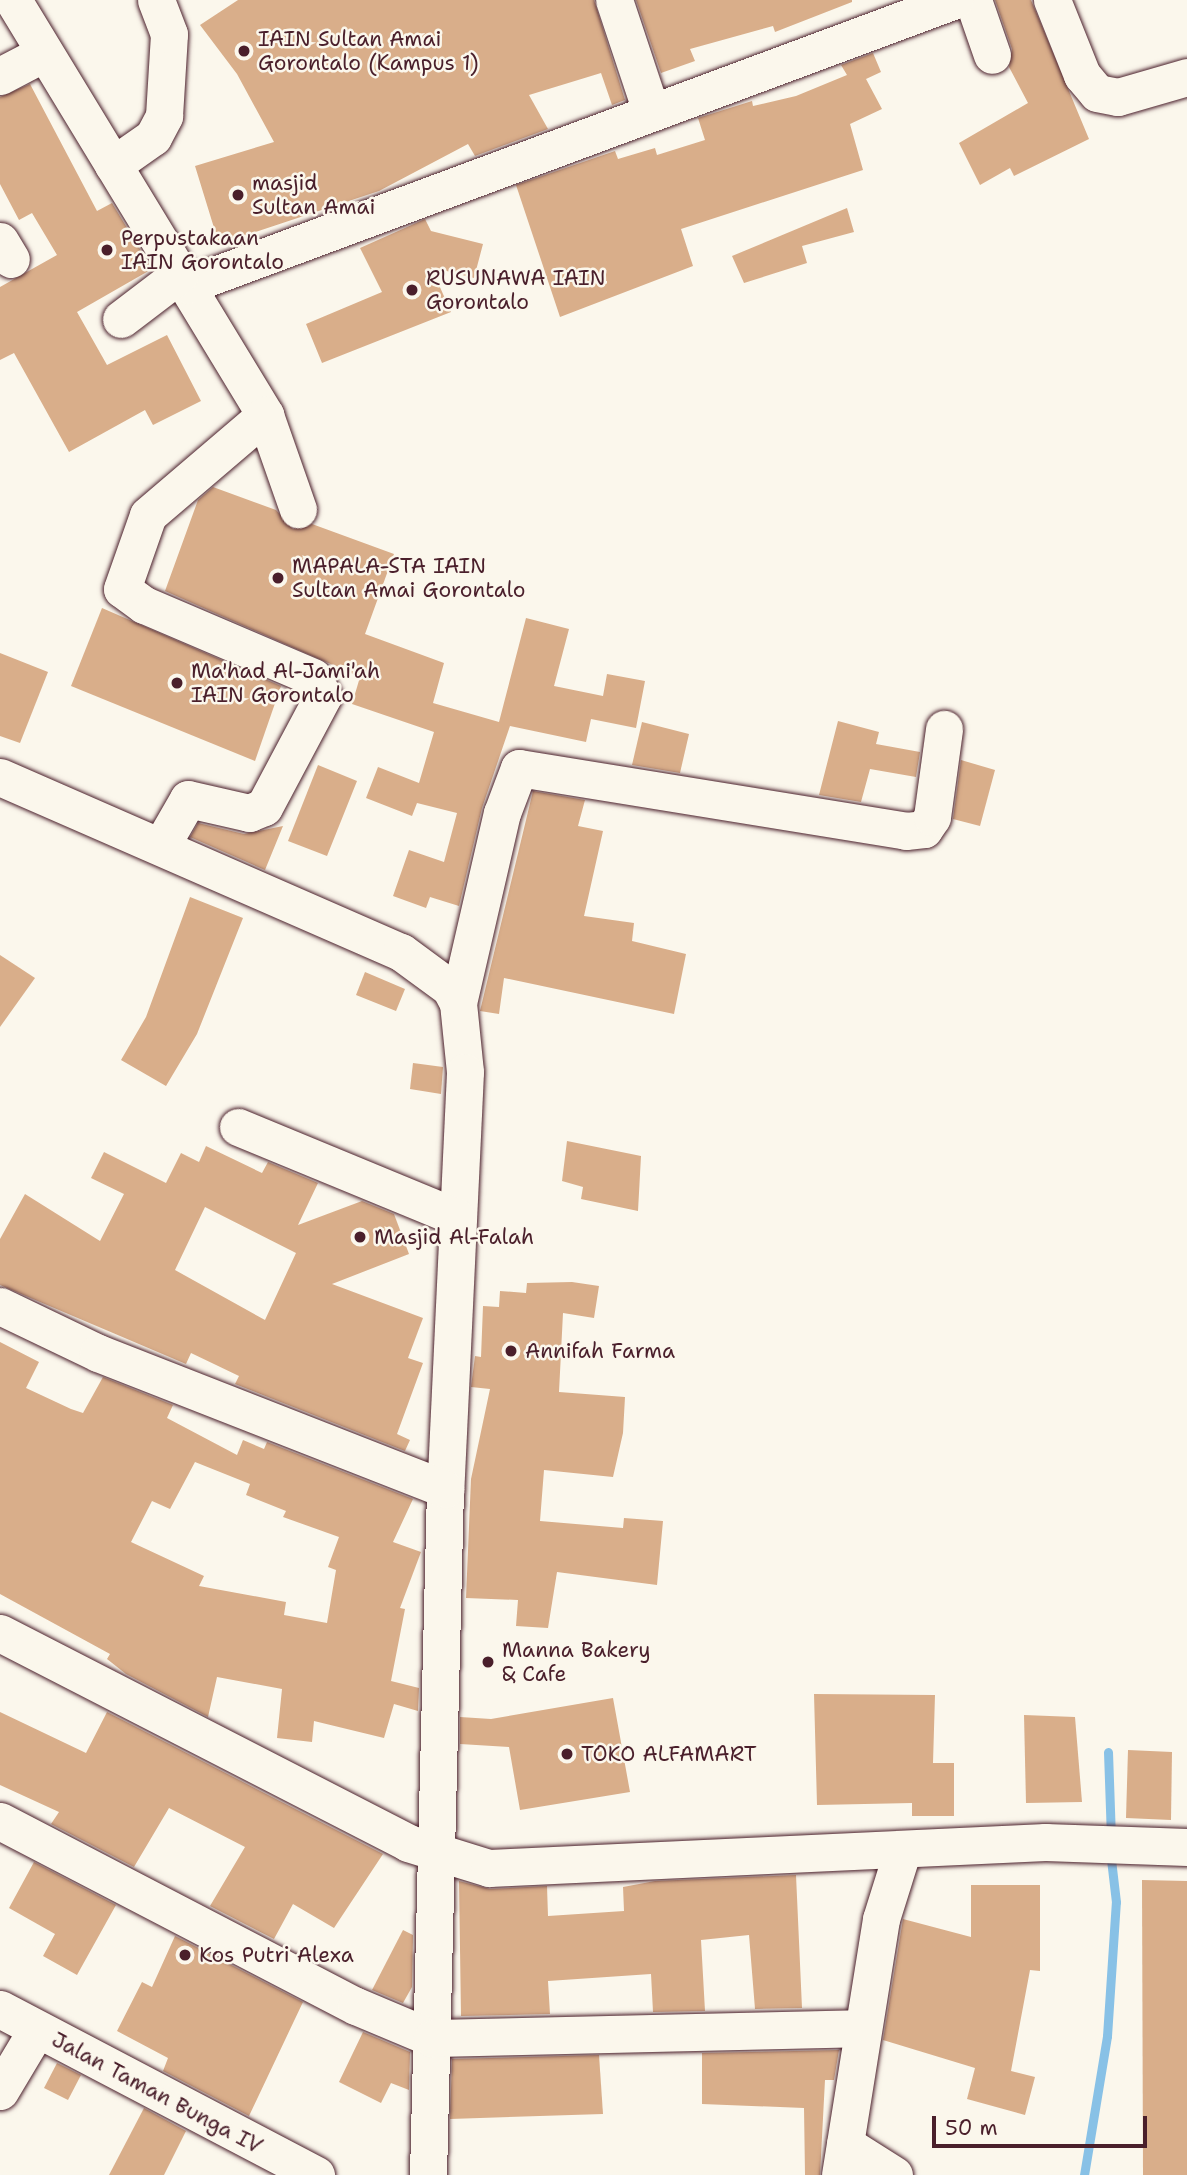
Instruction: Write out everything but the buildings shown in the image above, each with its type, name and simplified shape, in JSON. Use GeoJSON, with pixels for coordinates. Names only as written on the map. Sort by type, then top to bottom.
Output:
{"type":"FeatureCollection","features":[{"type":"Feature","properties":{"kind":"street"},"geometry":{"type":"LineString","coordinates":[[13,0],[265,415],[294,499]]}},
{"type":"Feature","properties":{"kind":"street"},"geometry":{"type":"LineString","coordinates":[[113,165],[153,137],[164,116],[169,34],[156,0]]}},
{"type":"Feature","properties":{"kind":"street"},"geometry":{"type":"LineString","coordinates":[[614,0],[651,111]]}},
{"type":"Feature","properties":{"kind":"street"},"geometry":{"type":"LineString","coordinates":[[121,319],[184,279],[651,111],[855,42],[955,0]]}},
{"type":"Feature","properties":{"kind":"street"},"geometry":{"type":"LineString","coordinates":[[973,0],[992,55]]}},
{"type":"Feature","properties":{"kind":"street"},"geometry":{"type":"LineString","coordinates":[[1052,0],[1082,75],[1097,93],[1118,97],[1187,77]]}},
{"type":"Feature","properties":{"kind":"street"},"geometry":{"type":"LineString","coordinates":[[0,76],[44,53]]}},
{"type":"Feature","properties":{"kind":"street"},"geometry":{"type":"LineString","coordinates":[[161,846],[188,799],[249,813],[264,807],[323,691],[313,677],[129,597],[122,581],[148,515],[265,415]]}},
{"type":"Feature","properties":{"kind":"street"},"geometry":{"type":"LineString","coordinates":[[428,2175],[441,1854],[445,1489],[465,1072],[458,1003],[502,813],[520,768],[906,831],[924,829],[932,817],[944,729]]}},
{"type":"Feature","properties":{"kind":"street"},"geometry":{"type":"LineString","coordinates":[[0,777],[401,952],[450,988],[458,1003]]}},
{"type":"Feature","properties":{"kind":"street"},"geometry":{"type":"LineString","coordinates":[[238,1127],[456,1217]]}},
{"type":"Feature","properties":{"kind":"street"},"geometry":{"type":"LineString","coordinates":[[0,1306],[98,1353],[445,1489]]}},
{"type":"Feature","properties":{"kind":"street"},"geometry":{"type":"LineString","coordinates":[[0,1633],[350,1815],[441,1854],[506,1870],[1112,1844],[1187,1847]]}},
{"type":"Feature","properties":{"kind":"street"},"geometry":{"type":"LineString","coordinates":[[0,1821],[356,2006],[432,2038],[861,2028]]}},
{"type":"Feature","properties":{"kind":"street"},"geometry":{"type":"LineString","coordinates":[[894,2175],[843,2160],[861,2028],[902,1852]]}},
{"type":"Feature","properties":{"kind":"street","name":"Jalan Taman Bunga IV"},"geometry":{"type":"LineString","coordinates":[[0,2009],[316,2175]]}},
{"type":"Feature","properties":{"kind":"street"},"geometry":{"type":"LineString","coordinates":[[0,2091],[37,2029]]}},
{"type":"Feature","properties":{"kind":"waterway"},"geometry":{"type":"LineString","coordinates":[[1108,1752],[1111,1837]]}},
{"type":"Feature","properties":{"kind":"waterway"},"geometry":{"type":"LineString","coordinates":[[1084,2175],[1107,2036],[1116,1902],[1110,1851]]}},
{"type":"Feature","properties":{"kind":"place","name":"IAIN Sultan Amai Gorontalo (Kampus 1)"},"geometry":{"type":"Point","coordinates":[244,51]}},
{"type":"Feature","properties":{"kind":"place","name":"masjid Sultan Amai"},"geometry":{"type":"Point","coordinates":[238,195]}},
{"type":"Feature","properties":{"kind":"place","name":"Perpustakaan IAIN Gorontalo"},"geometry":{"type":"Point","coordinates":[107,250]}},
{"type":"Feature","properties":{"kind":"place","name":"RUSUNAWA IAIN Gorontalo"},"geometry":{"type":"Point","coordinates":[412,290]}},
{"type":"Feature","properties":{"kind":"place","name":"MAPALA-STA IAIN Sultan Amai Gorontalo"},"geometry":{"type":"Point","coordinates":[278,578]}},
{"type":"Feature","properties":{"kind":"place","name":"Ma'had Al-Jami'ah IAIN Gorontalo"},"geometry":{"type":"Point","coordinates":[177,683]}},
{"type":"Feature","properties":{"kind":"place","name":"Masjid Al-Falah"},"geometry":{"type":"Point","coordinates":[360,1237]}},
{"type":"Feature","properties":{"kind":"place","name":"Annifah Farma"},"geometry":{"type":"Point","coordinates":[511,1351]}},
{"type":"Feature","properties":{"kind":"place","name":"Manna Bakery & Cafe"},"geometry":{"type":"Point","coordinates":[488,1662]}},
{"type":"Feature","properties":{"kind":"place","name":"TOKO ALFAMART"},"geometry":{"type":"Point","coordinates":[567,1754]}},
{"type":"Feature","properties":{"kind":"place","name":"Kos Putri Alexa"},"geometry":{"type":"Point","coordinates":[185,1955]}}]}
